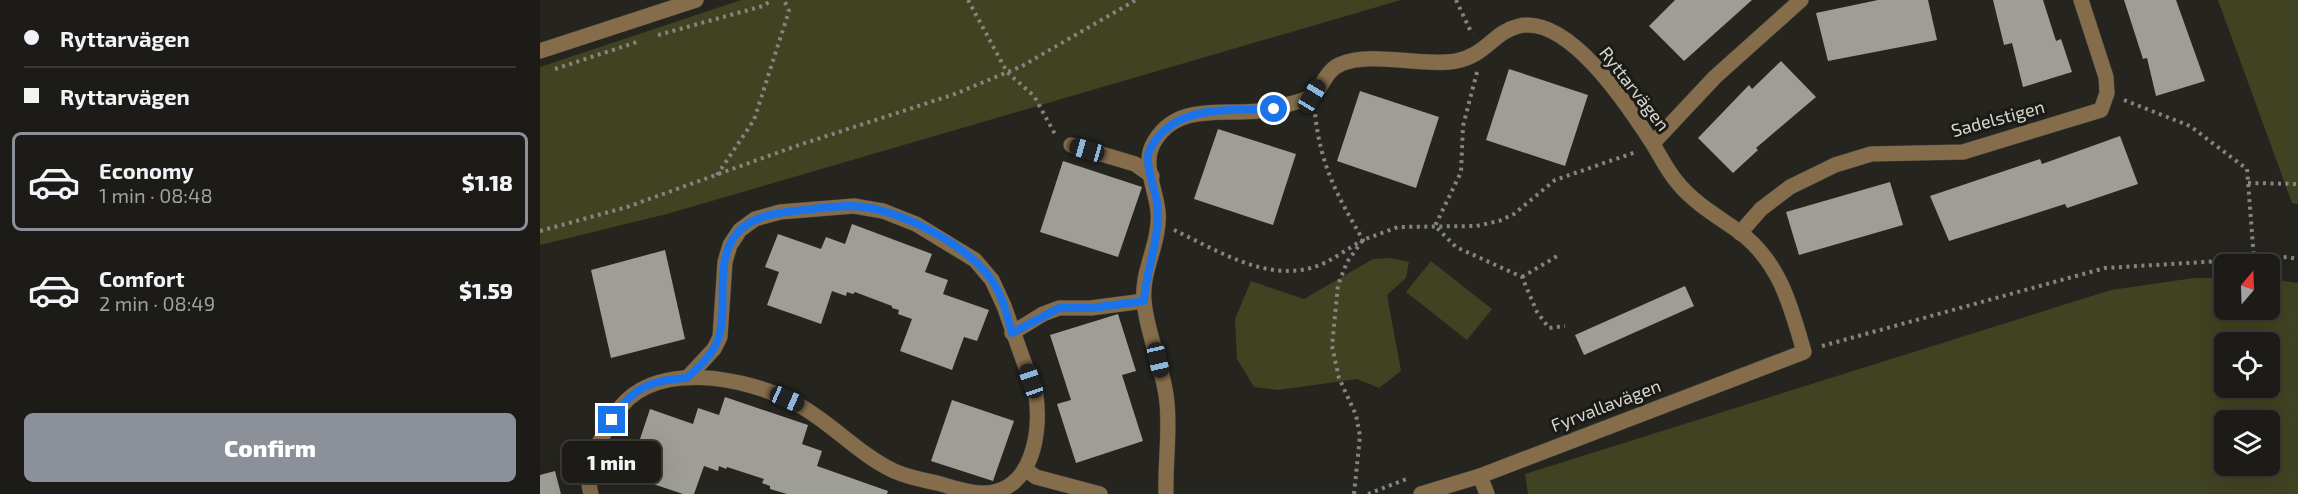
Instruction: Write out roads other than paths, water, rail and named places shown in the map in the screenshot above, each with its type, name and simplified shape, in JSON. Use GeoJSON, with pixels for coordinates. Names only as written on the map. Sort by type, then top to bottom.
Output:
{"type":"FeatureCollection","features":[{"type":"Feature","properties":{"kind":"street"},"geometry":{"type":"LineString","coordinates":[[540,51],[696,0]]}},
{"type":"Feature","properties":{"kind":"street"},"geometry":{"type":"LineString","coordinates":[[1653,143],[1715,77],[1801,0]]}},
{"type":"Feature","properties":{"kind":"street","name":"Sadelstigen"},"geometry":{"type":"LineString","coordinates":[[1740,232],[1761,209],[1790,187],[1835,165],[1871,154],[1963,152],[2101,110],[2107,93],[2106,77],[2081,0]]}},
{"type":"Feature","properties":{"kind":"street","name":"Ryttarvägen"},"geometry":{"type":"LineString","coordinates":[[1152,176],[1148,156],[1154,142],[1177,119],[1192,114],[1274,109],[1312,96],[1324,76],[1342,63],[1382,59],[1434,63],[1457,61],[1480,53],[1501,33],[1521,25],[1545,28],[1573,45],[1599,70],[1653,143],[1665,169],[1685,192],[1760,249],[1774,267],[1804,352]]}},
{"type":"Feature","properties":{"kind":"street"},"geometry":{"type":"LineString","coordinates":[[1071,145],[1135,164],[1152,176],[1158,222],[1146,278],[1144,301],[1167,402],[1166,494]]}},
{"type":"Feature","properties":{"kind":"street"},"geometry":{"type":"LineString","coordinates":[[591,494],[589,469],[595,448],[620,406],[646,385],[663,379],[687,378],[750,385],[775,393],[798,404],[874,460],[906,475],[985,494],[999,490],[1025,469],[1033,449],[1038,414],[1036,396],[992,280],[949,242],[916,224],[883,211],[854,206],[780,212],[755,219],[740,230],[730,245],[722,287],[720,336],[714,349],[687,378]]}},
{"type":"Feature","properties":{"kind":"street"},"geometry":{"type":"LineString","coordinates":[[1012,333],[1059,308],[1091,308],[1144,301]]}},
{"type":"Feature","properties":{"kind":"street","name":"Fyrvallavägen"},"geometry":{"type":"LineString","coordinates":[[1421,494],[1480,476],[1804,352]]}},
{"type":"Feature","properties":{"kind":"street"},"geometry":{"type":"LineString","coordinates":[[1025,469],[1036,477],[1100,494]]}},
{"type":"Feature","properties":{"kind":"street"},"geometry":{"type":"LineString","coordinates":[[1480,476],[1487,494]]}}]}
